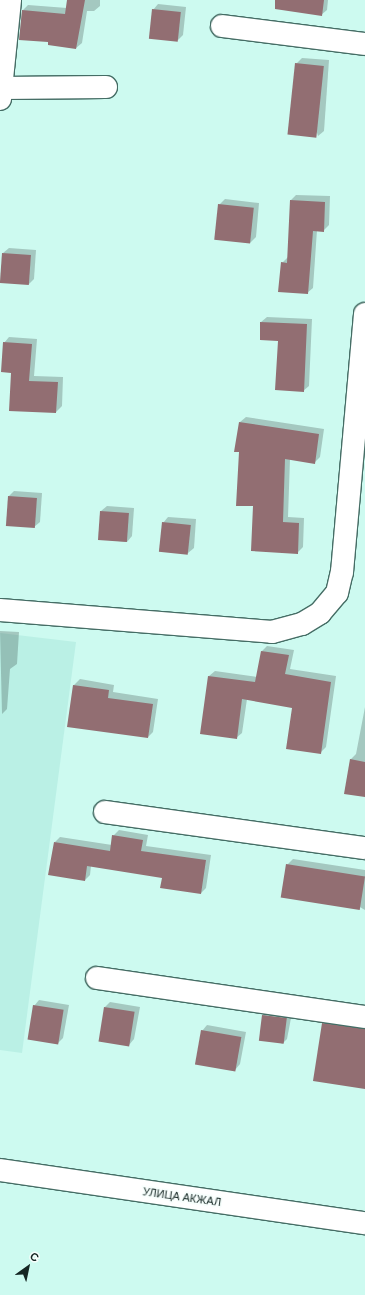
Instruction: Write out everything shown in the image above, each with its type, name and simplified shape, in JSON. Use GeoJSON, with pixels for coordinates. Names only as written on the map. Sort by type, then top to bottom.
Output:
{"type":"FeatureCollection","features":[{"type":"Feature","properties":{"kind":"street"},"geometry":{"type":"LineString","coordinates":[[10,0],[0,93],[106,87]]}},
{"type":"Feature","properties":{"kind":"street"},"geometry":{"type":"LineString","coordinates":[[222,26],[365,44]]}},
{"type":"Feature","properties":{"kind":"street"},"geometry":{"type":"LineString","coordinates":[[0,610],[272,632],[302,624],[320,613],[337,593],[342,572],[365,314]]}},
{"type":"Feature","properties":{"kind":"street"},"geometry":{"type":"LineString","coordinates":[[104,812],[365,848]]}},
{"type":"Feature","properties":{"kind":"street"},"geometry":{"type":"LineString","coordinates":[[97,978],[365,1017]]}},
{"type":"Feature","properties":{"kind":"street","name":"УЛИЦА АКЖАЛ"},"geometry":{"type":"LineString","coordinates":[[0,1170],[365,1223]]}},
{"type":"Feature","properties":{"kind":"shaded area"},"geometry":{"type":"Polygon","coordinates":[[[0,633],[76,642],[22,1053],[0,1050],[0,633]]]}},
{"type":"Feature","properties":{"kind":"building"},"geometry":{"type":"Polygon","coordinates":[[[67,0],[85,0],[76,49],[48,45],[48,42],[19,40],[22,10],[65,14],[67,0]]]}},
{"type":"Feature","properties":{"kind":"building"},"geometry":{"type":"Polygon","coordinates":[[[275,0],[324,0],[322,16],[275,9],[275,0]]]}},
{"type":"Feature","properties":{"kind":"building"},"geometry":{"type":"Polygon","coordinates":[[[152,9],[181,12],[178,42],[149,39],[152,9]]]}},
{"type":"Feature","properties":{"kind":"building"},"geometry":{"type":"Polygon","coordinates":[[[295,63],[324,66],[316,138],[287,135],[295,63]]]}},
{"type":"Feature","properties":{"kind":"building"},"geometry":{"type":"Polygon","coordinates":[[[290,200],[325,202],[324,232],[313,231],[308,294],[278,292],[281,262],[287,263],[290,200]]]}},
{"type":"Feature","properties":{"kind":"building"},"geometry":{"type":"Polygon","coordinates":[[[218,204],[254,208],[250,244],[214,240],[218,204]]]}},
{"type":"Feature","properties":{"kind":"building"},"geometry":{"type":"Polygon","coordinates":[[[2,253],[31,255],[29,285],[0,283],[2,253]]]}},
{"type":"Feature","properties":{"kind":"building"},"geometry":{"type":"Polygon","coordinates":[[[260,322],[307,324],[304,392],[275,390],[278,341],[260,340],[260,322]]]}},
{"type":"Feature","properties":{"kind":"building"},"geometry":{"type":"Polygon","coordinates":[[[3,342],[32,344],[29,381],[58,382],[56,413],[9,411],[11,373],[1,372],[3,342]]]}},
{"type":"Feature","properties":{"kind":"building"},"geometry":{"type":"Polygon","coordinates":[[[239,422],[319,434],[315,464],[285,459],[283,522],[299,523],[298,554],[251,551],[253,506],[236,506],[239,452],[234,452],[239,422]]]}},
{"type":"Feature","properties":{"kind":"building"},"geometry":{"type":"Polygon","coordinates":[[[8,496],[37,498],[35,528],[6,526],[8,496]]]}},
{"type":"Feature","properties":{"kind":"building"},"geometry":{"type":"Polygon","coordinates":[[[100,511],[129,513],[127,542],[98,540],[100,511]]]}},
{"type":"Feature","properties":{"kind":"building"},"geometry":{"type":"Polygon","coordinates":[[[162,522],[191,525],[188,555],[159,552],[162,522]]]}},
{"type":"Feature","properties":{"kind":"building"},"geometry":{"type":"Polygon","coordinates":[[[261,651],[289,655],[285,674],[331,682],[321,754],[286,749],[292,708],[242,699],[237,739],[200,734],[208,676],[255,682],[261,651]]]}},
{"type":"Feature","properties":{"kind":"building"},"geometry":{"type":"Polygon","coordinates":[[[73,685],[109,690],[108,698],[153,704],[148,738],[67,727],[73,685]]]}},
{"type":"Feature","properties":{"kind":"building"},"geometry":{"type":"Polygon","coordinates":[[[350,759],[365,762],[365,797],[344,794],[350,759]]]}},
{"type":"Feature","properties":{"kind":"building"},"geometry":{"type":"Polygon","coordinates":[[[112,835],[143,840],[141,851],[206,860],[201,894],[160,888],[162,878],[87,866],[85,881],[48,875],[54,842],[110,851],[112,835]]]}},
{"type":"Feature","properties":{"kind":"building"},"geometry":{"type":"Polygon","coordinates":[[[286,864],[365,877],[360,910],[281,898],[286,864]]]}},
{"type":"Feature","properties":{"kind":"building"},"geometry":{"type":"Polygon","coordinates":[[[33,1005],[64,1010],[58,1044],[28,1040],[33,1005]]]}},
{"type":"Feature","properties":{"kind":"building"},"geometry":{"type":"Polygon","coordinates":[[[104,1007],[135,1012],[129,1046],[99,1042],[104,1007]]]}},
{"type":"Feature","properties":{"kind":"building"},"geometry":{"type":"Polygon","coordinates":[[[262,1015],[287,1018],[284,1044],[259,1041],[262,1015]]]}},
{"type":"Feature","properties":{"kind":"building"},"geometry":{"type":"Polygon","coordinates":[[[322,1023],[365,1029],[365,1089],[313,1081],[322,1023]]]}},
{"type":"Feature","properties":{"kind":"building"},"geometry":{"type":"Polygon","coordinates":[[[201,1030],[241,1037],[235,1072],[195,1064],[201,1030]]]}}]}
